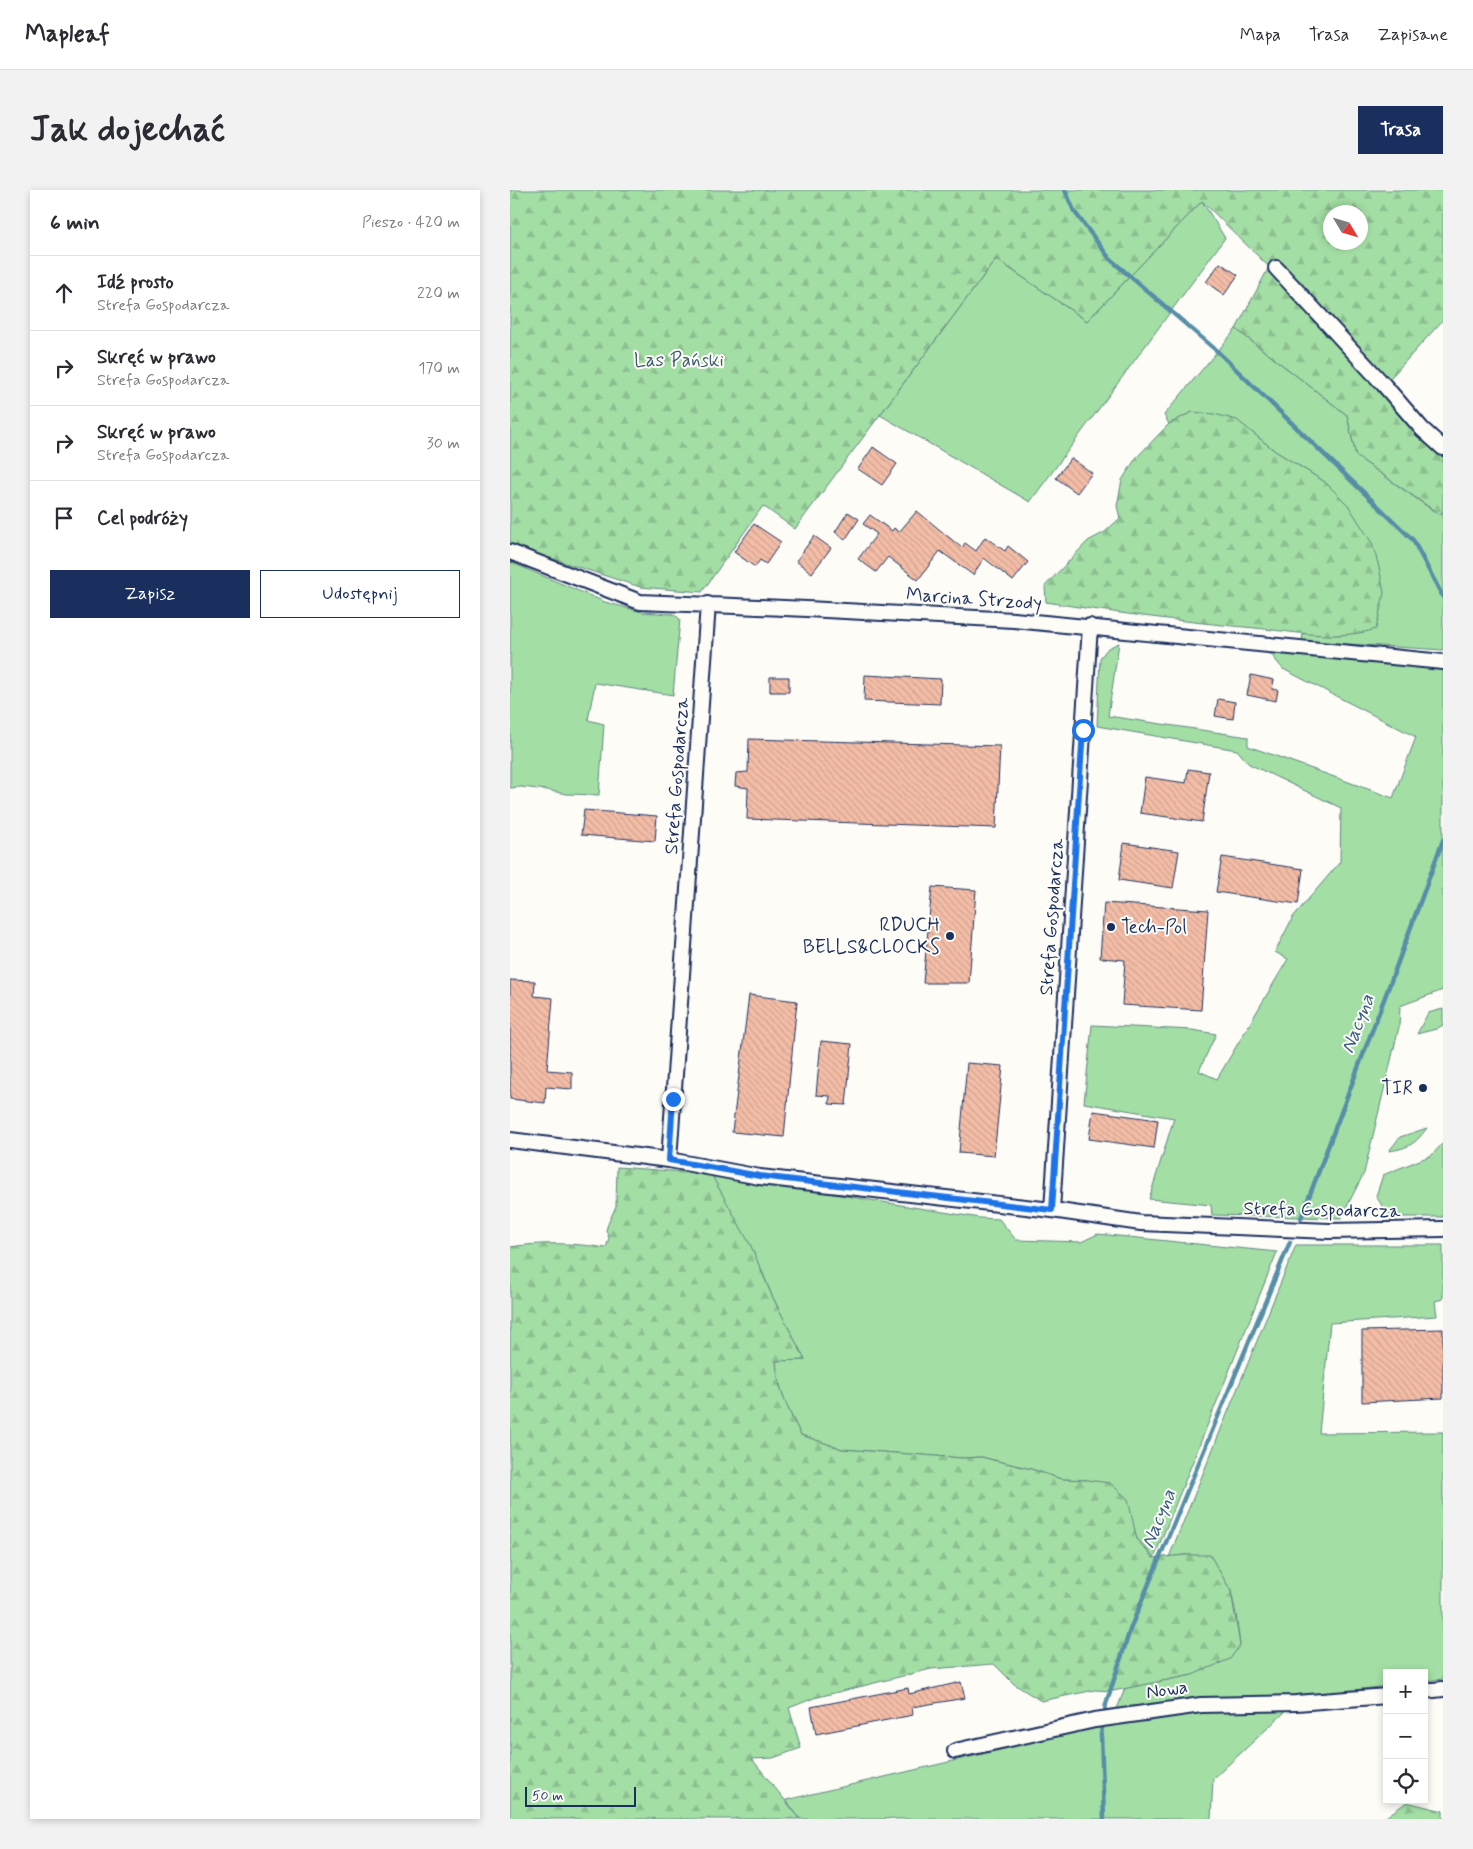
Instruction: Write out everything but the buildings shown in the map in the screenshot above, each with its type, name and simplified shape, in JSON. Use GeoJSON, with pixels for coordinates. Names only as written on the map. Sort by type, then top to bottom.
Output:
{"type":"FeatureCollection","features":[{"type":"Feature","properties":{"kind":"street"},"geometry":{"type":"LineString","coordinates":[[1276,268],[1384,385],[1422,430],[1443,448]]}},
{"type":"Feature","properties":{"kind":"street","name":"Marcina Strzody"},"geometry":{"type":"LineString","coordinates":[[510,552],[640,602],[966,616],[1090,626],[1443,662]]}},
{"type":"Feature","properties":{"kind":"street","name":"Strefa Gospodarcza"},"geometry":{"type":"LineString","coordinates":[[669,1160],[708,604]]}},
{"type":"Feature","properties":{"kind":"street","name":"Strefa Gospodarcza"},"geometry":{"type":"LineString","coordinates":[[1052,1210],[1090,626]]}},
{"type":"Feature","properties":{"kind":"street","name":"Strefa Gospodarcza"},"geometry":{"type":"LineString","coordinates":[[510,1140],[669,1160],[760,1176],[1052,1210],[1142,1223],[1329,1231],[1443,1229]]}},
{"type":"Feature","properties":{"kind":"street"},"geometry":{"type":"LineString","coordinates":[[1428,1691],[1443,1689]]}},
{"type":"Feature","properties":{"kind":"street","name":"Nowa"},"geometry":{"type":"LineString","coordinates":[[955,1751],[1110,1717],[1201,1704],[1296,1703],[1383,1696]]}},
{"type":"Feature","properties":{"kind":"green space","name":"Las Pański"},"geometry":{"type":"Polygon","coordinates":[[[510,190],[1443,190],[1443,320],[1384,385],[1443,448],[1443,512],[1439,514],[1356,456],[1347,415],[1236,329],[1269,267],[1202,201],[1087,321],[996,259],[795,529],[763,506],[702,592],[640,587],[510,545],[510,190]]]}},
{"type":"Feature","properties":{"kind":"green space"},"geometry":{"type":"Polygon","coordinates":[[[1202,201],[1225,238],[1030,502],[880,415],[996,259],[1087,321],[1202,201]]]}},
{"type":"Feature","properties":{"kind":"green space"},"geometry":{"type":"Polygon","coordinates":[[[1236,329],[1347,415],[1356,456],[1438,514],[1443,512],[1443,650],[1302,641],[1303,633],[1342,635],[1325,482],[1275,451],[1253,433],[1192,412],[1169,424],[1164,415],[1236,329]]]}},
{"type":"Feature","properties":{"kind":"green space"},"geometry":{"type":"Polygon","coordinates":[[[1192,412],[1214,414],[1237,420],[1275,451],[1325,482],[1348,505],[1372,543],[1379,567],[1384,593],[1376,629],[1361,633],[1316,635],[1176,620],[1046,602],[1045,586],[1088,541],[1105,532],[1120,518],[1117,506],[1122,480],[1136,458],[1169,424],[1192,412]]]}},
{"type":"Feature","properties":{"kind":"green space"},"geometry":{"type":"Polygon","coordinates":[[[510,562],[605,602],[642,612],[673,614],[680,619],[673,695],[595,683],[588,720],[604,724],[599,795],[566,794],[521,787],[510,788],[510,562]]]}},
{"type":"Feature","properties":{"kind":"green space"},"geometry":{"type":"Polygon","coordinates":[[[1119,643],[1108,716],[1248,737],[1248,746],[1393,798],[1416,737],[1283,669],[1262,644],[1443,667],[1443,990],[1400,1006],[1399,1027],[1364,1173],[1341,1218],[1212,1215],[1211,1205],[1149,1199],[1174,1118],[1084,1103],[1092,1025],[1192,1030],[1216,1034],[1199,1071],[1217,1079],[1288,959],[1275,952],[1293,917],[1340,862],[1341,808],[1249,764],[1237,750],[1097,726],[1100,658],[1108,648],[1119,643]]]}},
{"type":"Feature","properties":{"kind":"green space"},"geometry":{"type":"Polygon","coordinates":[[[1443,1009],[1443,1025],[1417,1034],[1428,1013],[1443,1009]]]}},
{"type":"Feature","properties":{"kind":"green space"},"geometry":{"type":"Polygon","coordinates":[[[1427,1128],[1411,1144],[1389,1151],[1400,1137],[1427,1128]]]}},
{"type":"Feature","properties":{"kind":"green space"},"geometry":{"type":"Polygon","coordinates":[[[1443,1143],[1443,1217],[1395,1217],[1386,1212],[1376,1196],[1383,1175],[1432,1155],[1443,1143]]]}},
{"type":"Feature","properties":{"kind":"green space"},"geometry":{"type":"Polygon","coordinates":[[[617,1167],[711,1174],[751,1246],[772,1296],[805,1360],[776,1361],[781,1390],[801,1435],[842,1449],[963,1458],[981,1457],[1031,1469],[1061,1479],[1110,1483],[1128,1499],[1137,1540],[1153,1558],[1210,1555],[1231,1591],[1240,1645],[1230,1659],[1192,1675],[1113,1691],[1095,1690],[1041,1701],[1014,1684],[994,1664],[931,1669],[814,1698],[789,1708],[801,1748],[773,1758],[752,1759],[800,1819],[510,1819],[510,1247],[558,1244],[606,1248],[609,1238],[606,1230],[616,1206],[617,1167]]]}},
{"type":"Feature","properties":{"kind":"green space"},"geometry":{"type":"Polygon","coordinates":[[[711,1174],[980,1218],[999,1219],[1016,1240],[1081,1242],[1098,1234],[1277,1252],[1154,1558],[1087,1480],[1061,1479],[1031,1469],[981,1457],[963,1458],[842,1449],[801,1435],[781,1390],[776,1360],[805,1360],[772,1296],[762,1271],[711,1174]]]}},
{"type":"Feature","properties":{"kind":"green space"},"geometry":{"type":"Polygon","coordinates":[[[1296,1245],[1443,1245],[1443,1299],[1435,1301],[1437,1316],[1330,1323],[1319,1433],[1443,1432],[1443,1679],[1428,1681],[1428,1669],[1383,1669],[1383,1686],[1331,1693],[1241,1698],[1201,1698],[1117,1709],[1125,1688],[1192,1675],[1240,1645],[1231,1591],[1210,1556],[1185,1555],[1169,1557],[1296,1245]]]}},
{"type":"Feature","properties":{"kind":"green space"},"geometry":{"type":"Polygon","coordinates":[[[1199,1710],[1286,1711],[1213,1779],[1211,1819],[800,1819],[786,1800],[1107,1725],[1199,1710]]]}},
{"type":"Feature","properties":{"kind":"green space"},"geometry":{"type":"Polygon","coordinates":[[[1404,1804],[1415,1804],[1443,1811],[1443,1819],[1383,1819],[1404,1804]]]}},
{"type":"Feature","properties":{"kind":"waterway"},"geometry":{"type":"LineString","coordinates":[[1065,190],[1074,211],[1110,259],[1217,351],[1413,540],[1443,597]]}},
{"type":"Feature","properties":{"kind":"waterway","name":"Nacyna"},"geometry":{"type":"LineString","coordinates":[[1301,1218],[1443,840]]}},
{"type":"Feature","properties":{"kind":"waterway","name":"Nacyna"},"geometry":{"type":"LineString","coordinates":[[1104,1819],[1101,1734],[1106,1704],[1131,1627],[1290,1242]]}},
{"type":"Feature","properties":{"kind":"place","name":"Tech-Pol"},"geometry":{"type":"Point","coordinates":[1111,927]}},
{"type":"Feature","properties":{"kind":"place","name":"RDUCH BELLS&CLOCKS"},"geometry":{"type":"Point","coordinates":[950,936]}},
{"type":"Feature","properties":{"kind":"place","name":"TIR"},"geometry":{"type":"Point","coordinates":[1423,1088]}},
{"type":"Feature","properties":{"kind":"route"},"geometry":{"type":"LineString","coordinates":[[673,1099],[669,1160],[760,1176],[1052,1210],[1083,730]]}}]}
